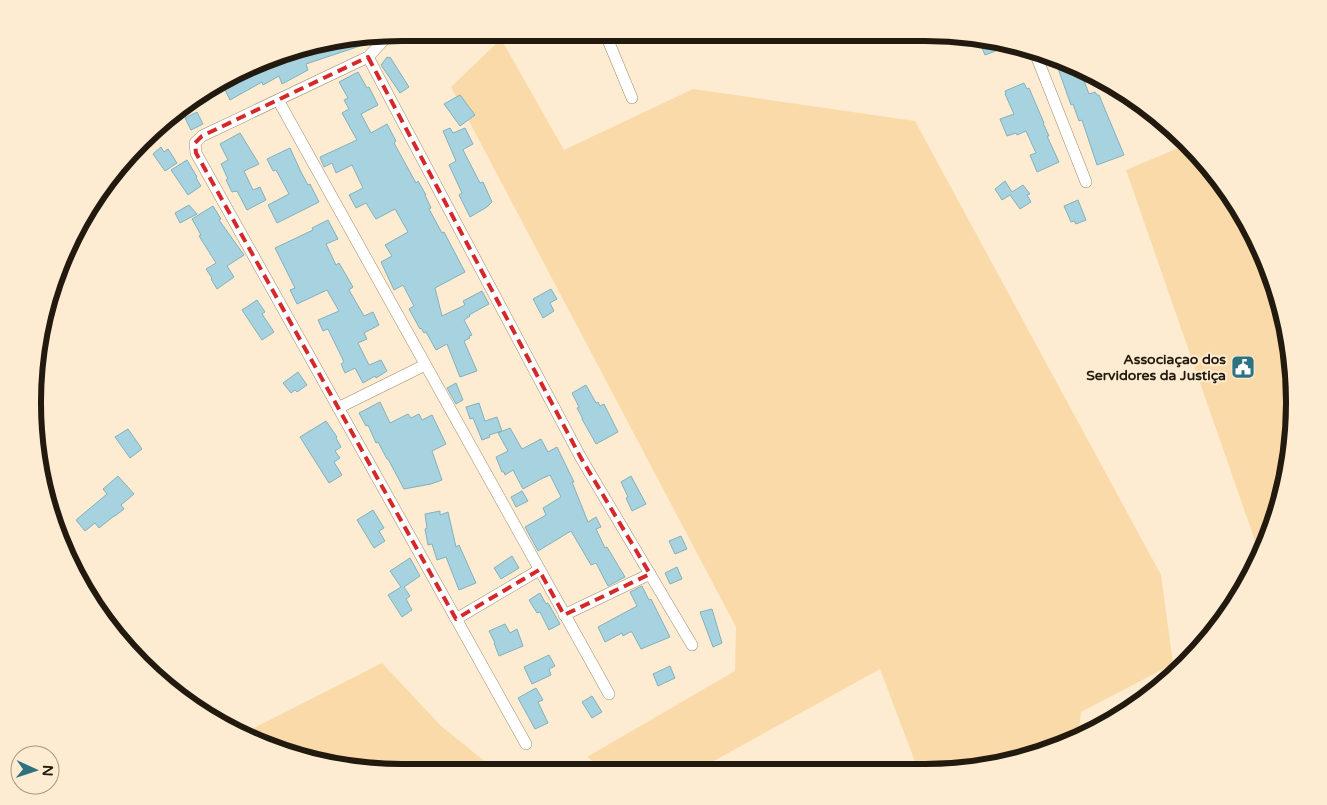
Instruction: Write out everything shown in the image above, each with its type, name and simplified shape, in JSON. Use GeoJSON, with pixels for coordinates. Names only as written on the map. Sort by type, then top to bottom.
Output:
{"type":"FeatureCollection","features":[{"type":"Feature","properties":{"kind":"street"},"geometry":{"type":"LineString","coordinates":[[608,41],[632,98]]}},
{"type":"Feature","properties":{"kind":"street"},"geometry":{"type":"LineString","coordinates":[[382,42],[368,57],[202,136],[195,143],[196,153],[526,744]]}},
{"type":"Feature","properties":{"kind":"street"},"geometry":{"type":"LineString","coordinates":[[368,57],[581,458],[692,645]]}},
{"type":"Feature","properties":{"kind":"street"},"geometry":{"type":"LineString","coordinates":[[1038,59],[1086,182]]}},
{"type":"Feature","properties":{"kind":"street"},"geometry":{"type":"LineString","coordinates":[[278,100],[609,694]]}},
{"type":"Feature","properties":{"kind":"street"},"geometry":{"type":"LineString","coordinates":[[338,408],[425,365]]}},
{"type":"Feature","properties":{"kind":"street"},"geometry":{"type":"LineString","coordinates":[[456,619],[539,570]]}},
{"type":"Feature","properties":{"kind":"street"},"geometry":{"type":"LineString","coordinates":[[564,615],[650,574]]}},
{"type":"Feature","properties":{"kind":"highlighted area"},"geometry":{"type":"Polygon","coordinates":[[[368,57],[581,458],[650,574],[564,615],[539,570],[456,619],[196,153],[195,143],[202,136],[368,57]]]}},
{"type":"Feature","properties":{"kind":"shaded area"},"geometry":{"type":"Polygon","coordinates":[[[499,41],[502,41],[564,150],[693,89],[915,121],[1161,575],[1173,664],[1081,712],[1079,728],[1041,745],[972,761],[916,764],[880,669],[708,764],[598,764],[587,757],[735,671],[736,627],[451,87],[499,41]]]}},
{"type":"Feature","properties":{"kind":"shaded area","name":"Associaçao dos Servidores da Justiça"},"geometry":{"type":"Polygon","coordinates":[[[1180,147],[1196,164],[1225,202],[1248,243],[1267,286],[1283,355],[1286,402],[1283,450],[1279,473],[1267,519],[1256,544],[1126,170],[1180,147]]]}},
{"type":"Feature","properties":{"kind":"shaded area"},"geometry":{"type":"Polygon","coordinates":[[[382,663],[441,726],[488,764],[402,764],[355,761],[286,745],[251,730],[382,663]]]}},
{"type":"Feature","properties":{"kind":"building"},"geometry":{"type":"Polygon","coordinates":[[[359,44],[360,46],[306,64],[308,70],[282,84],[279,76],[263,85],[262,82],[230,100],[224,89],[264,69],[286,60],[332,48],[359,44]]]}},
{"type":"Feature","properties":{"kind":"building"},"geometry":{"type":"Polygon","coordinates":[[[981,46],[997,49],[998,50],[985,55],[981,46]]]}},
{"type":"Feature","properties":{"kind":"building"},"geometry":{"type":"Polygon","coordinates":[[[387,57],[390,57],[409,87],[400,93],[381,65],[387,57]]]}},
{"type":"Feature","properties":{"kind":"building"},"geometry":{"type":"Polygon","coordinates":[[[1057,67],[1083,79],[1089,94],[1095,92],[1099,95],[1124,155],[1097,165],[1082,120],[1079,121],[1073,104],[1071,105],[1057,67]]]}},
{"type":"Feature","properties":{"kind":"building"},"geometry":{"type":"Polygon","coordinates":[[[358,72],[367,88],[369,87],[378,105],[361,114],[371,133],[387,124],[396,141],[394,143],[416,183],[418,181],[426,195],[431,208],[429,209],[442,233],[444,232],[465,272],[435,288],[442,316],[465,305],[463,301],[482,291],[489,304],[469,315],[464,320],[472,335],[464,341],[477,371],[460,377],[447,344],[436,350],[426,332],[424,333],[420,329],[409,309],[414,306],[403,285],[394,290],[381,262],[392,256],[385,245],[408,232],[395,209],[376,219],[366,203],[356,208],[349,195],[363,188],[352,165],[336,173],[332,163],[324,167],[320,157],[357,140],[342,113],[349,109],[344,100],[348,98],[339,82],[358,72]]]}},
{"type":"Feature","properties":{"kind":"building"},"geometry":{"type":"Polygon","coordinates":[[[1024,83],[1027,89],[1029,88],[1059,162],[1037,172],[1030,155],[1036,153],[1026,131],[1017,135],[1016,133],[1007,136],[1000,119],[1014,114],[1005,91],[1024,83]]]}},
{"type":"Feature","properties":{"kind":"building"},"geometry":{"type":"Polygon","coordinates":[[[460,95],[475,115],[460,126],[444,104],[460,95]]]}},
{"type":"Feature","properties":{"kind":"building"},"geometry":{"type":"Polygon","coordinates":[[[197,112],[203,124],[191,130],[185,118],[197,112]]]}},
{"type":"Feature","properties":{"kind":"building"},"geometry":{"type":"Polygon","coordinates":[[[450,128],[453,133],[465,128],[473,144],[463,150],[480,183],[483,182],[492,202],[470,217],[459,195],[462,193],[449,165],[456,161],[443,131],[450,128]]]}},
{"type":"Feature","properties":{"kind":"building"},"geometry":{"type":"Polygon","coordinates":[[[240,133],[259,164],[244,171],[253,190],[260,187],[266,200],[247,210],[237,191],[232,192],[221,164],[228,160],[220,144],[240,133]]]}},
{"type":"Feature","properties":{"kind":"building"},"geometry":{"type":"Polygon","coordinates":[[[161,147],[164,152],[168,149],[177,163],[165,171],[153,154],[161,147]]]}},
{"type":"Feature","properties":{"kind":"building"},"geometry":{"type":"Polygon","coordinates":[[[290,148],[301,172],[308,185],[310,184],[319,202],[277,223],[268,205],[289,194],[276,170],[273,171],[267,159],[290,148]]]}},
{"type":"Feature","properties":{"kind":"building"},"geometry":{"type":"Polygon","coordinates":[[[187,160],[201,186],[188,195],[171,170],[187,160]]]}},
{"type":"Feature","properties":{"kind":"building"},"geometry":{"type":"Polygon","coordinates":[[[1005,181],[1012,192],[1023,185],[1030,194],[1027,195],[1031,202],[1020,209],[1010,195],[1002,200],[995,189],[1005,181]]]}},
{"type":"Feature","properties":{"kind":"building"},"geometry":{"type":"Polygon","coordinates":[[[1078,200],[1086,220],[1076,224],[1074,221],[1071,222],[1064,206],[1078,200]]]}},
{"type":"Feature","properties":{"kind":"building"},"geometry":{"type":"Polygon","coordinates":[[[189,205],[197,214],[180,223],[175,213],[189,205]]]}},
{"type":"Feature","properties":{"kind":"building"},"geometry":{"type":"Polygon","coordinates":[[[213,206],[221,219],[219,220],[244,255],[227,266],[234,277],[217,289],[206,269],[216,263],[199,236],[201,235],[192,219],[213,206]]]}},
{"type":"Feature","properties":{"kind":"building"},"geometry":{"type":"Polygon","coordinates":[[[328,220],[338,239],[326,244],[336,265],[339,263],[353,287],[349,290],[364,316],[373,312],[379,325],[364,333],[367,339],[358,343],[369,365],[381,360],[387,371],[363,383],[355,368],[345,373],[341,364],[344,362],[328,329],[323,331],[318,320],[339,311],[327,290],[297,304],[290,290],[295,288],[275,248],[313,230],[312,228],[328,220]]]}},
{"type":"Feature","properties":{"kind":"building"},"geometry":{"type":"Polygon","coordinates":[[[551,289],[557,299],[550,303],[554,311],[543,318],[533,299],[551,289]]]}},
{"type":"Feature","properties":{"kind":"building"},"geometry":{"type":"Polygon","coordinates":[[[257,300],[265,312],[262,314],[274,332],[262,340],[242,310],[257,300]]]}},
{"type":"Feature","properties":{"kind":"building"},"geometry":{"type":"Polygon","coordinates":[[[298,372],[307,385],[297,392],[295,390],[291,393],[283,383],[298,372]]]}},
{"type":"Feature","properties":{"kind":"building"},"geometry":{"type":"Polygon","coordinates":[[[456,383],[463,400],[456,404],[447,388],[456,383]]]}},
{"type":"Feature","properties":{"kind":"building"},"geometry":{"type":"Polygon","coordinates":[[[586,385],[596,403],[598,402],[600,406],[604,404],[618,432],[596,444],[582,419],[577,408],[579,407],[572,393],[586,385]]]}},
{"type":"Feature","properties":{"kind":"building"},"geometry":{"type":"Polygon","coordinates":[[[380,402],[390,423],[408,414],[411,418],[419,414],[422,420],[432,415],[446,444],[432,451],[442,480],[404,489],[378,442],[376,443],[368,425],[366,426],[359,413],[380,402]]]}},
{"type":"Feature","properties":{"kind":"building"},"geometry":{"type":"Polygon","coordinates":[[[479,403],[485,421],[497,417],[502,431],[489,435],[490,437],[482,440],[473,418],[470,419],[466,407],[479,403]]]}},
{"type":"Feature","properties":{"kind":"building"},"geometry":{"type":"Polygon","coordinates":[[[326,421],[337,437],[341,447],[335,451],[340,458],[334,462],[342,475],[329,483],[300,437],[326,421]]]}},
{"type":"Feature","properties":{"kind":"building"},"geometry":{"type":"Polygon","coordinates":[[[510,428],[522,449],[541,439],[548,452],[557,447],[574,482],[572,482],[588,522],[596,517],[601,527],[596,529],[605,548],[607,547],[625,577],[608,586],[596,563],[591,565],[571,531],[538,551],[525,527],[546,515],[543,508],[561,497],[550,475],[523,489],[513,470],[505,475],[502,472],[496,457],[508,451],[498,433],[510,428]]]}},
{"type":"Feature","properties":{"kind":"building"},"geometry":{"type":"Polygon","coordinates":[[[128,429],[142,449],[130,458],[115,437],[128,429]]]}},
{"type":"Feature","properties":{"kind":"building"},"geometry":{"type":"Polygon","coordinates":[[[118,476],[134,494],[121,505],[124,509],[115,516],[99,528],[95,523],[85,531],[76,520],[107,494],[103,489],[118,476]]]}},
{"type":"Feature","properties":{"kind":"building"},"geometry":{"type":"Polygon","coordinates":[[[631,476],[646,504],[632,511],[621,482],[631,476]]]}},
{"type":"Feature","properties":{"kind":"building"},"geometry":{"type":"Polygon","coordinates":[[[522,491],[528,501],[516,507],[511,497],[522,491]]]}},
{"type":"Feature","properties":{"kind":"building"},"geometry":{"type":"Polygon","coordinates":[[[373,510],[384,528],[379,531],[385,541],[374,548],[357,520],[373,510]]]}},
{"type":"Feature","properties":{"kind":"building"},"geometry":{"type":"Polygon","coordinates":[[[440,511],[440,515],[448,512],[456,547],[459,545],[476,583],[459,590],[446,557],[437,560],[432,544],[428,545],[425,514],[440,511]]]}},
{"type":"Feature","properties":{"kind":"building"},"geometry":{"type":"Polygon","coordinates":[[[681,536],[687,549],[675,554],[669,541],[681,536]]]}},
{"type":"Feature","properties":{"kind":"building"},"geometry":{"type":"Polygon","coordinates":[[[512,556],[519,568],[501,579],[494,568],[512,556]]]}},
{"type":"Feature","properties":{"kind":"building"},"geometry":{"type":"Polygon","coordinates":[[[410,558],[420,576],[404,587],[410,596],[406,599],[412,610],[402,617],[388,595],[401,587],[390,571],[410,558]]]}},
{"type":"Feature","properties":{"kind":"building"},"geometry":{"type":"Polygon","coordinates":[[[677,567],[682,579],[670,584],[665,573],[677,567]]]}},
{"type":"Feature","properties":{"kind":"building"},"geometry":{"type":"Polygon","coordinates":[[[642,586],[649,600],[651,599],[670,637],[641,649],[632,632],[623,636],[622,633],[605,642],[598,627],[637,606],[630,592],[642,586]]]}},
{"type":"Feature","properties":{"kind":"building"},"geometry":{"type":"Polygon","coordinates":[[[540,593],[560,624],[549,630],[540,612],[537,613],[529,600],[540,593]]]}},
{"type":"Feature","properties":{"kind":"building"},"geometry":{"type":"Polygon","coordinates":[[[712,609],[722,643],[713,647],[700,612],[712,609]]]}},
{"type":"Feature","properties":{"kind":"building"},"geometry":{"type":"Polygon","coordinates":[[[505,624],[510,633],[517,629],[523,646],[499,656],[489,631],[505,624]]]}},
{"type":"Feature","properties":{"kind":"building"},"geometry":{"type":"Polygon","coordinates":[[[549,655],[555,666],[549,669],[551,675],[532,684],[524,667],[549,655]]]}},
{"type":"Feature","properties":{"kind":"building"},"geometry":{"type":"Polygon","coordinates":[[[670,666],[675,678],[658,686],[653,674],[670,666]]]}},
{"type":"Feature","properties":{"kind":"building"},"geometry":{"type":"Polygon","coordinates":[[[536,688],[543,700],[538,702],[548,723],[535,729],[518,698],[536,688]]]}},
{"type":"Feature","properties":{"kind":"building"},"geometry":{"type":"Polygon","coordinates":[[[592,696],[602,712],[592,718],[582,702],[592,696]]]}},
{"type":"Feature","properties":{"kind":"place","name":"Associaçao dos Servidores da Justiça"},"geometry":{"type":"Point","coordinates":[1243,367]}}]}
